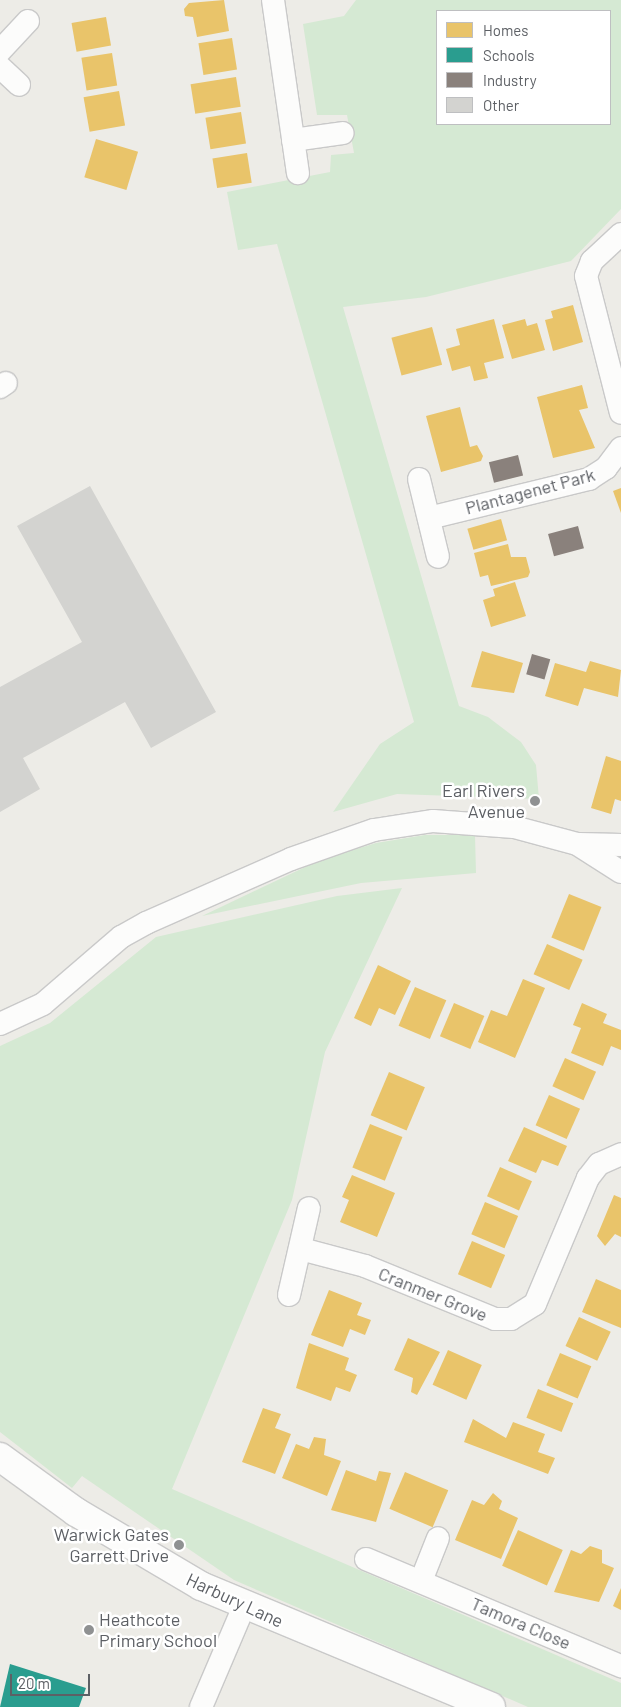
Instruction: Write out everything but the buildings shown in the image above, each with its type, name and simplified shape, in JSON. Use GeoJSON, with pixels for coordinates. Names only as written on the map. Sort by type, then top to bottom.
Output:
{"type":"FeatureCollection","features":[{"type":"Feature","properties":{"kind":"street"},"geometry":{"type":"LineString","coordinates":[[273,0],[298,173]]}},
{"type":"Feature","properties":{"kind":"street"},"geometry":{"type":"LineString","coordinates":[[0,51],[28,21]]}},
{"type":"Feature","properties":{"kind":"street"},"geometry":{"type":"LineString","coordinates":[[0,67],[20,86]]}},
{"type":"Feature","properties":{"kind":"street"},"geometry":{"type":"LineString","coordinates":[[293,140],[343,132]]}},
{"type":"Feature","properties":{"kind":"street"},"geometry":{"type":"LineString","coordinates":[[621,234],[592,261],[586,276],[621,413]]}},
{"type":"Feature","properties":{"kind":"street","name":"Plantagenet Park"},"geometry":{"type":"LineString","coordinates":[[429,518],[590,479],[606,468],[621,448]]}},
{"type":"Feature","properties":{"kind":"street"},"geometry":{"type":"LineString","coordinates":[[419,478],[438,557]]}},
{"type":"Feature","properties":{"kind":"street"},"geometry":{"type":"LineString","coordinates":[[0,1024],[43,1004],[121,937],[146,923],[341,839],[408,823],[442,822],[514,827],[577,844],[621,845]]}},
{"type":"Feature","properties":{"kind":"street"},"geometry":{"type":"LineString","coordinates":[[577,844],[621,872]]}},
{"type":"Feature","properties":{"kind":"street","name":"Cranmer Grove"},"geometry":{"type":"LineString","coordinates":[[301,1249],[365,1266],[495,1319],[512,1319],[535,1304],[588,1178],[599,1164],[621,1154]]}},
{"type":"Feature","properties":{"kind":"street"},"geometry":{"type":"LineString","coordinates":[[289,1295],[309,1208]]}},
{"type":"Feature","properties":{"kind":"street","name":"Harbury Lane"},"geometry":{"type":"LineString","coordinates":[[0,1457],[76,1512],[244,1606],[491,1707]]}},
{"type":"Feature","properties":{"kind":"street"},"geometry":{"type":"LineString","coordinates":[[421,1581],[438,1538]]}},
{"type":"Feature","properties":{"kind":"street","name":"Tamora Close"},"geometry":{"type":"LineString","coordinates":[[366,1559],[621,1666]]}},
{"type":"Feature","properties":{"kind":"street"},"geometry":{"type":"LineString","coordinates":[[201,1707],[244,1606]]}},
{"type":"Feature","properties":{"kind":"green space"},"geometry":{"type":"Polygon","coordinates":[[[356,0],[621,0],[621,209],[571,261],[426,297],[343,307],[459,706],[488,717],[521,742],[536,765],[539,799],[397,794],[333,812],[380,744],[414,722],[277,244],[238,250],[227,192],[330,172],[331,155],[354,153],[347,115],[317,115],[303,24],[344,16],[356,0]]]}},
{"type":"Feature","properties":{"kind":"green space"},"geometry":{"type":"Polygon","coordinates":[[[425,835],[475,835],[476,873],[361,883],[202,916],[320,860],[376,843],[425,835]]]}},
{"type":"Feature","properties":{"kind":"green space"},"geometry":{"type":"Polygon","coordinates":[[[402,888],[325,1052],[292,1200],[172,1489],[621,1683],[621,1707],[528,1707],[234,1580],[82,1476],[72,1488],[0,1432],[0,1046],[50,1023],[156,937],[337,896],[402,888]]]}},
{"type":"Feature","properties":{"kind":"place","name":"Earl Rivers Avenue"},"geometry":{"type":"Point","coordinates":[535,801]}},
{"type":"Feature","properties":{"kind":"place","name":"Warwick Gates Garrett Drive"},"geometry":{"type":"Point","coordinates":[179,1545]}},
{"type":"Feature","properties":{"kind":"place","name":"Heathcote Primary School"},"geometry":{"type":"Point","coordinates":[89,1630]}}]}
